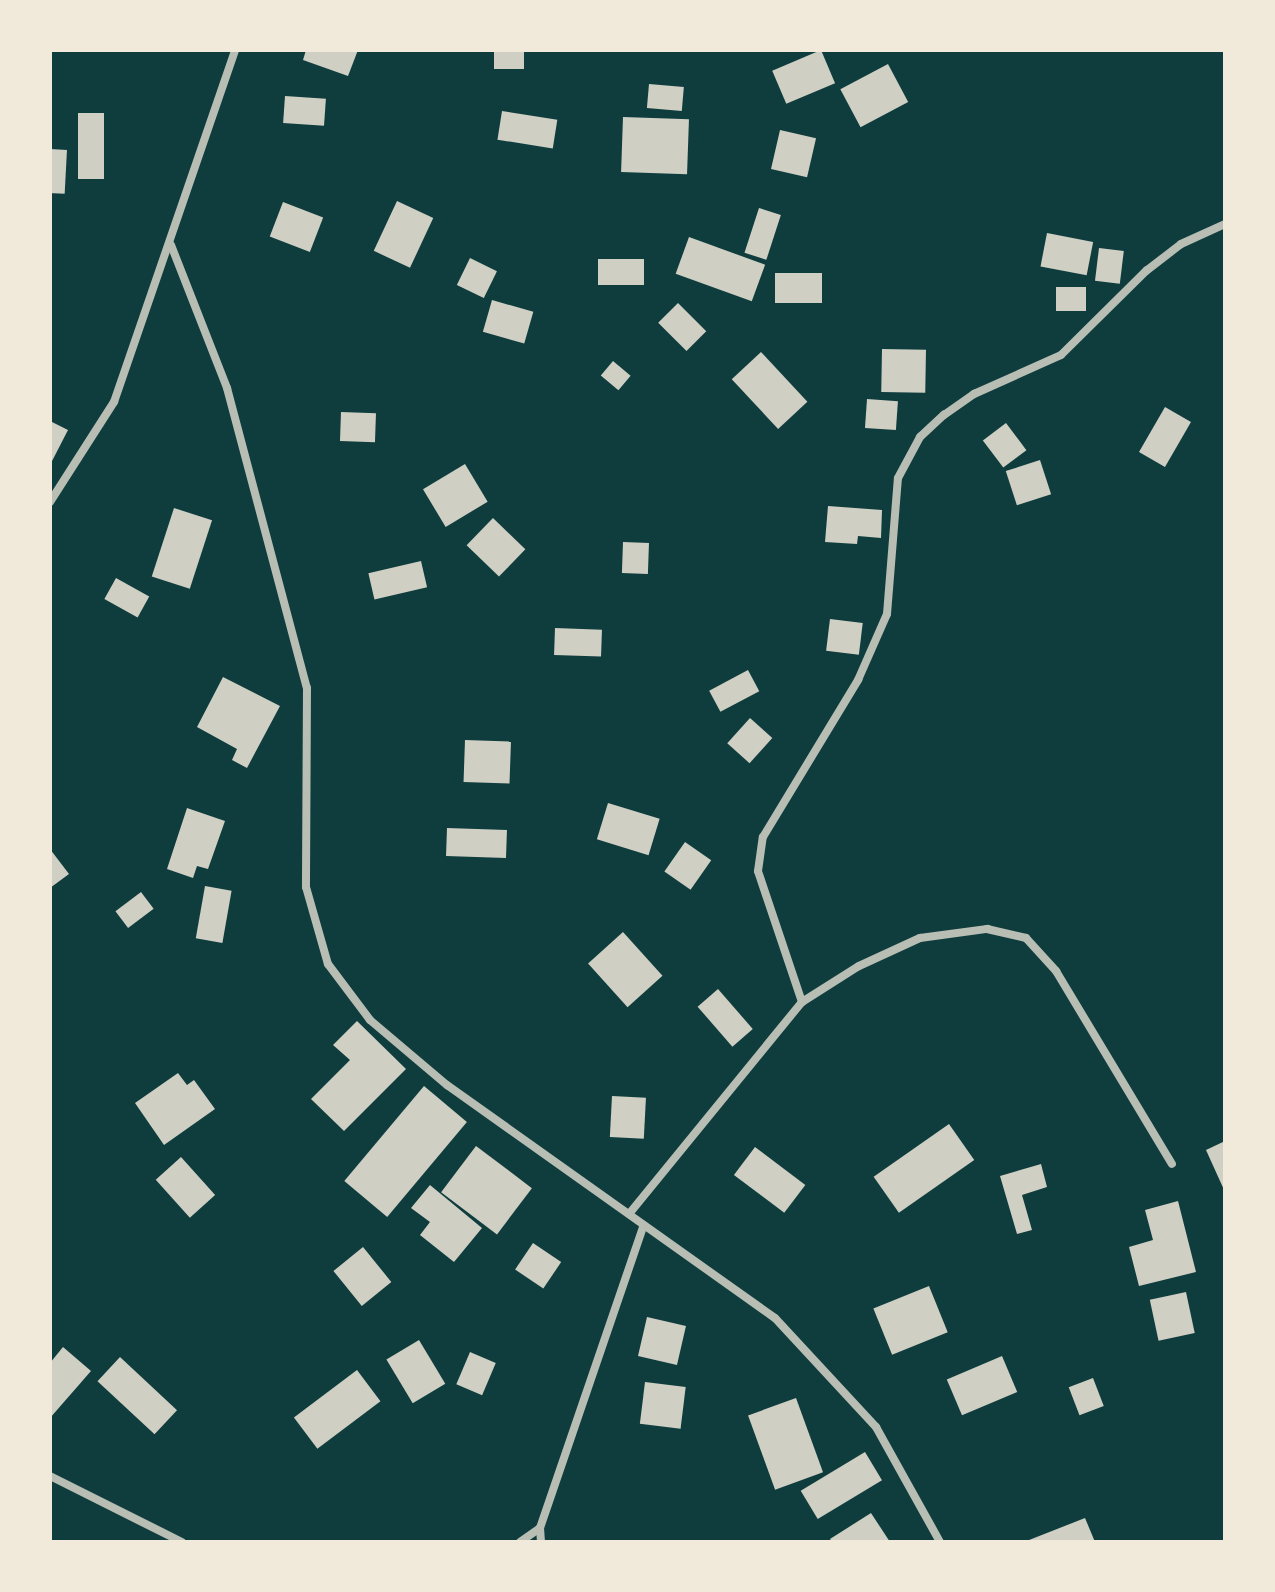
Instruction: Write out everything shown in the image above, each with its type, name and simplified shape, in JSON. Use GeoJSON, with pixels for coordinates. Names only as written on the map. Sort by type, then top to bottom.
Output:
{"type":"FeatureCollection","features":[{"type":"Feature","properties":{"kind":"street"},"geometry":{"type":"LineString","coordinates":[[50,502],[114,402],[171,245],[235,50]]}},
{"type":"Feature","properties":{"kind":"street"},"geometry":{"type":"LineString","coordinates":[[802,1002],[758,871],[763,837],[858,680],[887,614],[898,478],[920,437],[974,394],[1061,355],[1146,271],[1181,244],[1225,224]]}},
{"type":"Feature","properties":{"kind":"street"},"geometry":{"type":"LineString","coordinates":[[171,245],[227,388],[307,688],[306,887],[328,964],[370,1020],[447,1085],[775,1318],[876,1427],[940,1542]]}},
{"type":"Feature","properties":{"kind":"street"},"geometry":{"type":"LineString","coordinates":[[629,1214],[802,1002],[859,966],[920,938],[987,929],[1026,938],[1056,971],[1172,1164]]}},
{"type":"Feature","properties":{"kind":"street"},"geometry":{"type":"LineString","coordinates":[[541,1542],[540,1528],[644,1225]]}},
{"type":"Feature","properties":{"kind":"street"},"geometry":{"type":"LineString","coordinates":[[50,1476],[182,1542]]}},
{"type":"Feature","properties":{"kind":"street"},"geometry":{"type":"LineString","coordinates":[[520,1542],[540,1528]]}},
{"type":"Feature","properties":{"kind":"building"},"geometry":{"type":"Polygon","coordinates":[[[306,50],[358,50],[348,76],[303,60],[306,50]]]}},
{"type":"Feature","properties":{"kind":"building"},"geometry":{"type":"Polygon","coordinates":[[[494,50],[524,50],[524,69],[494,69],[494,50]]]}},
{"type":"Feature","properties":{"kind":"building"},"geometry":{"type":"Polygon","coordinates":[[[821,50],[835,83],[786,104],[772,71],[821,50]]]}},
{"type":"Feature","properties":{"kind":"building"},"geometry":{"type":"Polygon","coordinates":[[[888,64],[908,102],[861,127],[840,89],[888,64]]]}},
{"type":"Feature","properties":{"kind":"building"},"geometry":{"type":"Polygon","coordinates":[[[649,84],[684,87],[682,111],[647,108],[649,84]]]}},
{"type":"Feature","properties":{"kind":"building"},"geometry":{"type":"Polygon","coordinates":[[[285,96],[326,99],[324,126],[283,123],[285,96]]]}},
{"type":"Feature","properties":{"kind":"building"},"geometry":{"type":"Polygon","coordinates":[[[502,111],[557,120],[553,148],[497,140],[502,111]]]}},
{"type":"Feature","properties":{"kind":"building"},"geometry":{"type":"Polygon","coordinates":[[[78,113],[104,113],[104,179],[78,179],[78,113]]]}},
{"type":"Feature","properties":{"kind":"building"},"geometry":{"type":"Polygon","coordinates":[[[623,117],[689,119],[687,174],[621,172],[623,117]]]}},
{"type":"Feature","properties":{"kind":"building"},"geometry":{"type":"Polygon","coordinates":[[[780,130],[816,138],[807,177],[771,169],[780,130]]]}},
{"type":"Feature","properties":{"kind":"building"},"geometry":{"type":"Polygon","coordinates":[[[50,149],[67,150],[65,194],[50,193],[50,149]]]}},
{"type":"Feature","properties":{"kind":"building"},"geometry":{"type":"Polygon","coordinates":[[[397,201],[433,218],[410,268],[374,251],[397,201]]]}},
{"type":"Feature","properties":{"kind":"building"},"geometry":{"type":"Polygon","coordinates":[[[283,202],[323,217],[310,252],[270,237],[283,202]]]}},
{"type":"Feature","properties":{"kind":"building"},"geometry":{"type":"Polygon","coordinates":[[[759,208],[781,215],[766,260],[744,253],[759,208]]]}},
{"type":"Feature","properties":{"kind":"building"},"geometry":{"type":"Polygon","coordinates":[[[1047,233],[1093,242],[1087,275],[1041,266],[1047,233]]]}},
{"type":"Feature","properties":{"kind":"building"},"geometry":{"type":"Polygon","coordinates":[[[689,237],[765,265],[752,301],[676,274],[689,237]]]}},
{"type":"Feature","properties":{"kind":"building"},"geometry":{"type":"Polygon","coordinates":[[[1099,248],[1124,251],[1120,284],[1095,281],[1099,248]]]}},
{"type":"Feature","properties":{"kind":"building"},"geometry":{"type":"Polygon","coordinates":[[[470,258],[497,271],[484,298],[457,285],[470,258]]]}},
{"type":"Feature","properties":{"kind":"building"},"geometry":{"type":"Polygon","coordinates":[[[598,259],[644,259],[644,285],[598,285],[598,259]]]}},
{"type":"Feature","properties":{"kind":"building"},"geometry":{"type":"Polygon","coordinates":[[[775,273],[822,273],[822,303],[775,303],[775,273]]]}},
{"type":"Feature","properties":{"kind":"building"},"geometry":{"type":"Polygon","coordinates":[[[1056,287],[1086,287],[1086,311],[1056,311],[1056,287]]]}},
{"type":"Feature","properties":{"kind":"building"},"geometry":{"type":"Polygon","coordinates":[[[492,300],[533,312],[524,344],[483,332],[492,300]]]}},
{"type":"Feature","properties":{"kind":"building"},"geometry":{"type":"Polygon","coordinates":[[[678,303],[706,331],[686,351],[658,323],[678,303]]]}},
{"type":"Feature","properties":{"kind":"building"},"geometry":{"type":"Polygon","coordinates":[[[882,349],[926,350],[925,393],[881,392],[882,349]]]}},
{"type":"Feature","properties":{"kind":"building"},"geometry":{"type":"Polygon","coordinates":[[[761,352],[807,402],[778,429],[732,379],[761,352]]]}},
{"type":"Feature","properties":{"kind":"building"},"geometry":{"type":"Polygon","coordinates":[[[613,361],[631,376],[618,390],[601,376],[613,361]]]}},
{"type":"Feature","properties":{"kind":"building"},"geometry":{"type":"Polygon","coordinates":[[[867,399],[898,401],[896,430],[865,428],[867,399]]]}},
{"type":"Feature","properties":{"kind":"building"},"geometry":{"type":"Polygon","coordinates":[[[1165,407],[1191,422],[1165,467],[1139,452],[1165,407]]]}},
{"type":"Feature","properties":{"kind":"building"},"geometry":{"type":"Polygon","coordinates":[[[341,412],[376,413],[375,442],[340,441],[341,412]]]}},
{"type":"Feature","properties":{"kind":"building"},"geometry":{"type":"Polygon","coordinates":[[[50,421],[68,430],[50,465],[50,421]]]}},
{"type":"Feature","properties":{"kind":"building"},"geometry":{"type":"Polygon","coordinates":[[[1006,423],[1026,450],[1003,468],[983,440],[1006,423]]]}},
{"type":"Feature","properties":{"kind":"building"},"geometry":{"type":"Polygon","coordinates":[[[1040,460],[1051,494],[1017,505],[1006,471],[1040,460]]]}},
{"type":"Feature","properties":{"kind":"building"},"geometry":{"type":"Polygon","coordinates":[[[465,464],[488,502],[446,527],[423,489],[465,464]]]}},
{"type":"Feature","properties":{"kind":"building"},"geometry":{"type":"Polygon","coordinates":[[[828,506],[882,510],[881,538],[858,536],[857,544],[825,542],[828,506]]]}},
{"type":"Feature","properties":{"kind":"building"},"geometry":{"type":"Polygon","coordinates":[[[174,508],[212,520],[190,589],[152,576],[174,508]]]}},
{"type":"Feature","properties":{"kind":"building"},"geometry":{"type":"Polygon","coordinates":[[[493,518],[525,549],[499,577],[467,545],[493,518]]]}},
{"type":"Feature","properties":{"kind":"building"},"geometry":{"type":"Polygon","coordinates":[[[623,542],[649,543],[648,574],[622,573],[623,542]]]}},
{"type":"Feature","properties":{"kind":"building"},"geometry":{"type":"Polygon","coordinates":[[[421,561],[427,587],[374,599],[368,573],[421,561]]]}},
{"type":"Feature","properties":{"kind":"building"},"geometry":{"type":"Polygon","coordinates":[[[116,578],[149,596],[138,617],[104,599],[116,578]]]}},
{"type":"Feature","properties":{"kind":"building"},"geometry":{"type":"Polygon","coordinates":[[[830,619],[863,623],[859,655],[826,651],[830,619]]]}},
{"type":"Feature","properties":{"kind":"building"},"geometry":{"type":"Polygon","coordinates":[[[555,628],[602,630],[601,657],[554,655],[555,628]]]}},
{"type":"Feature","properties":{"kind":"building"},"geometry":{"type":"Polygon","coordinates":[[[748,670],[759,691],[720,712],[709,691],[748,670]]]}},
{"type":"Feature","properties":{"kind":"building"},"geometry":{"type":"Polygon","coordinates":[[[223,677],[280,706],[247,768],[232,760],[237,749],[197,727],[223,677]]]}},
{"type":"Feature","properties":{"kind":"building"},"geometry":{"type":"Polygon","coordinates":[[[750,718],[772,738],[750,763],[727,743],[750,718]]]}},
{"type":"Feature","properties":{"kind":"building"},"geometry":{"type":"Polygon","coordinates":[[[465,740],[511,742],[510,784],[464,782],[465,740]]]}},
{"type":"Feature","properties":{"kind":"building"},"geometry":{"type":"Polygon","coordinates":[[[608,803],[660,819],[649,855],[597,839],[608,803]]]}},
{"type":"Feature","properties":{"kind":"building"},"geometry":{"type":"Polygon","coordinates":[[[187,808],[225,821],[208,869],[197,866],[193,878],[167,869],[187,808]]]}},
{"type":"Feature","properties":{"kind":"building"},"geometry":{"type":"Polygon","coordinates":[[[447,828],[507,830],[506,858],[446,856],[447,828]]]}},
{"type":"Feature","properties":{"kind":"building"},"geometry":{"type":"Polygon","coordinates":[[[685,842],[711,860],[691,890],[664,871],[685,842]]]}},
{"type":"Feature","properties":{"kind":"building"},"geometry":{"type":"Polygon","coordinates":[[[50,849],[69,874],[50,888],[50,849]]]}},
{"type":"Feature","properties":{"kind":"building"},"geometry":{"type":"Polygon","coordinates":[[[205,886],[232,891],[222,943],[196,938],[205,886]]]}},
{"type":"Feature","properties":{"kind":"building"},"geometry":{"type":"Polygon","coordinates":[[[141,892],[154,909],[128,928],[115,911],[141,892]]]}},
{"type":"Feature","properties":{"kind":"building"},"geometry":{"type":"Polygon","coordinates":[[[623,932],[662,976],[628,1007],[588,963],[623,932]]]}},
{"type":"Feature","properties":{"kind":"building"},"geometry":{"type":"Polygon","coordinates":[[[718,989],[753,1029],[732,1047],[698,1007],[718,989]]]}},
{"type":"Feature","properties":{"kind":"building"},"geometry":{"type":"Polygon","coordinates":[[[357,1021],[406,1069],[344,1131],[311,1099],[350,1060],[333,1045],[357,1021]]]}},
{"type":"Feature","properties":{"kind":"building"},"geometry":{"type":"Polygon","coordinates":[[[178,1073],[187,1085],[194,1080],[215,1109],[164,1145],[135,1103],[178,1073]]]}},
{"type":"Feature","properties":{"kind":"building"},"geometry":{"type":"Polygon","coordinates":[[[424,1086],[467,1122],[387,1217],[344,1181],[424,1086]]]}},
{"type":"Feature","properties":{"kind":"building"},"geometry":{"type":"Polygon","coordinates":[[[612,1096],[646,1098],[644,1139],[610,1137],[612,1096]]]}},
{"type":"Feature","properties":{"kind":"building"},"geometry":{"type":"Polygon","coordinates":[[[949,1124],[974,1160],[899,1213],[874,1177],[949,1124]]]}},
{"type":"Feature","properties":{"kind":"building"},"geometry":{"type":"Polygon","coordinates":[[[1225,1141],[1225,1192],[1206,1150],[1225,1141]]]}},
{"type":"Feature","properties":{"kind":"building"},"geometry":{"type":"Polygon","coordinates":[[[476,1146],[532,1188],[497,1234],[441,1192],[476,1146]]]}},
{"type":"Feature","properties":{"kind":"building"},"geometry":{"type":"Polygon","coordinates":[[[755,1147],[805,1185],[784,1213],[734,1175],[755,1147]]]}},
{"type":"Feature","properties":{"kind":"building"},"geometry":{"type":"Polygon","coordinates":[[[181,1157],[215,1195],[190,1218],[156,1180],[181,1157]]]}},
{"type":"Feature","properties":{"kind":"building"},"geometry":{"type":"Polygon","coordinates":[[[1041,1164],[1047,1187],[1022,1195],[1032,1230],[1017,1234],[1000,1176],[1041,1164]]]}},
{"type":"Feature","properties":{"kind":"building"},"geometry":{"type":"Polygon","coordinates":[[[430,1185],[482,1228],[454,1262],[420,1235],[430,1222],[411,1208],[430,1185]]]}},
{"type":"Feature","properties":{"kind":"building"},"geometry":{"type":"Polygon","coordinates":[[[1178,1201],[1196,1272],[1139,1286],[1129,1247],[1153,1240],[1145,1210],[1178,1201]]]}},
{"type":"Feature","properties":{"kind":"building"},"geometry":{"type":"Polygon","coordinates":[[[533,1243],[561,1262],[543,1289],[515,1270],[533,1243]]]}},
{"type":"Feature","properties":{"kind":"building"},"geometry":{"type":"Polygon","coordinates":[[[363,1247],[391,1282],[362,1306],[333,1271],[363,1247]]]}},
{"type":"Feature","properties":{"kind":"building"},"geometry":{"type":"Polygon","coordinates":[[[929,1286],[948,1332],[892,1355],[873,1308],[929,1286]]]}},
{"type":"Feature","properties":{"kind":"building"},"geometry":{"type":"Polygon","coordinates":[[[1186,1292],[1195,1333],[1159,1341],[1150,1300],[1186,1292]]]}},
{"type":"Feature","properties":{"kind":"building"},"geometry":{"type":"Polygon","coordinates":[[[647,1317],[686,1326],[677,1365],[638,1356],[647,1317]]]}},
{"type":"Feature","properties":{"kind":"building"},"geometry":{"type":"Polygon","coordinates":[[[419,1340],[445,1384],[413,1403],[386,1360],[419,1340]]]}},
{"type":"Feature","properties":{"kind":"building"},"geometry":{"type":"Polygon","coordinates":[[[63,1347],[91,1371],[50,1418],[50,1363],[63,1347]]]}},
{"type":"Feature","properties":{"kind":"building"},"geometry":{"type":"Polygon","coordinates":[[[470,1352],[496,1363],[482,1395],[456,1384],[470,1352]]]}},
{"type":"Feature","properties":{"kind":"building"},"geometry":{"type":"Polygon","coordinates":[[[1002,1356],[1017,1392],[962,1415],[947,1379],[1002,1356]]]}},
{"type":"Feature","properties":{"kind":"building"},"geometry":{"type":"Polygon","coordinates":[[[120,1357],[177,1410],[155,1434],[97,1381],[120,1357]]]}},
{"type":"Feature","properties":{"kind":"building"},"geometry":{"type":"Polygon","coordinates":[[[357,1370],[380,1401],[317,1449],[294,1418],[357,1370]]]}},
{"type":"Feature","properties":{"kind":"building"},"geometry":{"type":"Polygon","coordinates":[[[1093,1378],[1104,1406],[1079,1415],[1069,1387],[1093,1378]]]}},
{"type":"Feature","properties":{"kind":"building"},"geometry":{"type":"Polygon","coordinates":[[[645,1382],[686,1387],[681,1429],[640,1424],[645,1382]]]}},
{"type":"Feature","properties":{"kind":"building"},"geometry":{"type":"Polygon","coordinates":[[[796,1398],[823,1472],[775,1490],[748,1415],[796,1398]]]}},
{"type":"Feature","properties":{"kind":"building"},"geometry":{"type":"Polygon","coordinates":[[[865,1452],[882,1480],[818,1519],[801,1491],[865,1452]]]}},
{"type":"Feature","properties":{"kind":"building"},"geometry":{"type":"Polygon","coordinates":[[[871,1513],[890,1542],[832,1542],[830,1539],[871,1513]]]}},
{"type":"Feature","properties":{"kind":"building"},"geometry":{"type":"Polygon","coordinates":[[[1085,1518],[1095,1542],[1024,1542],[1085,1518]]]}}]}
